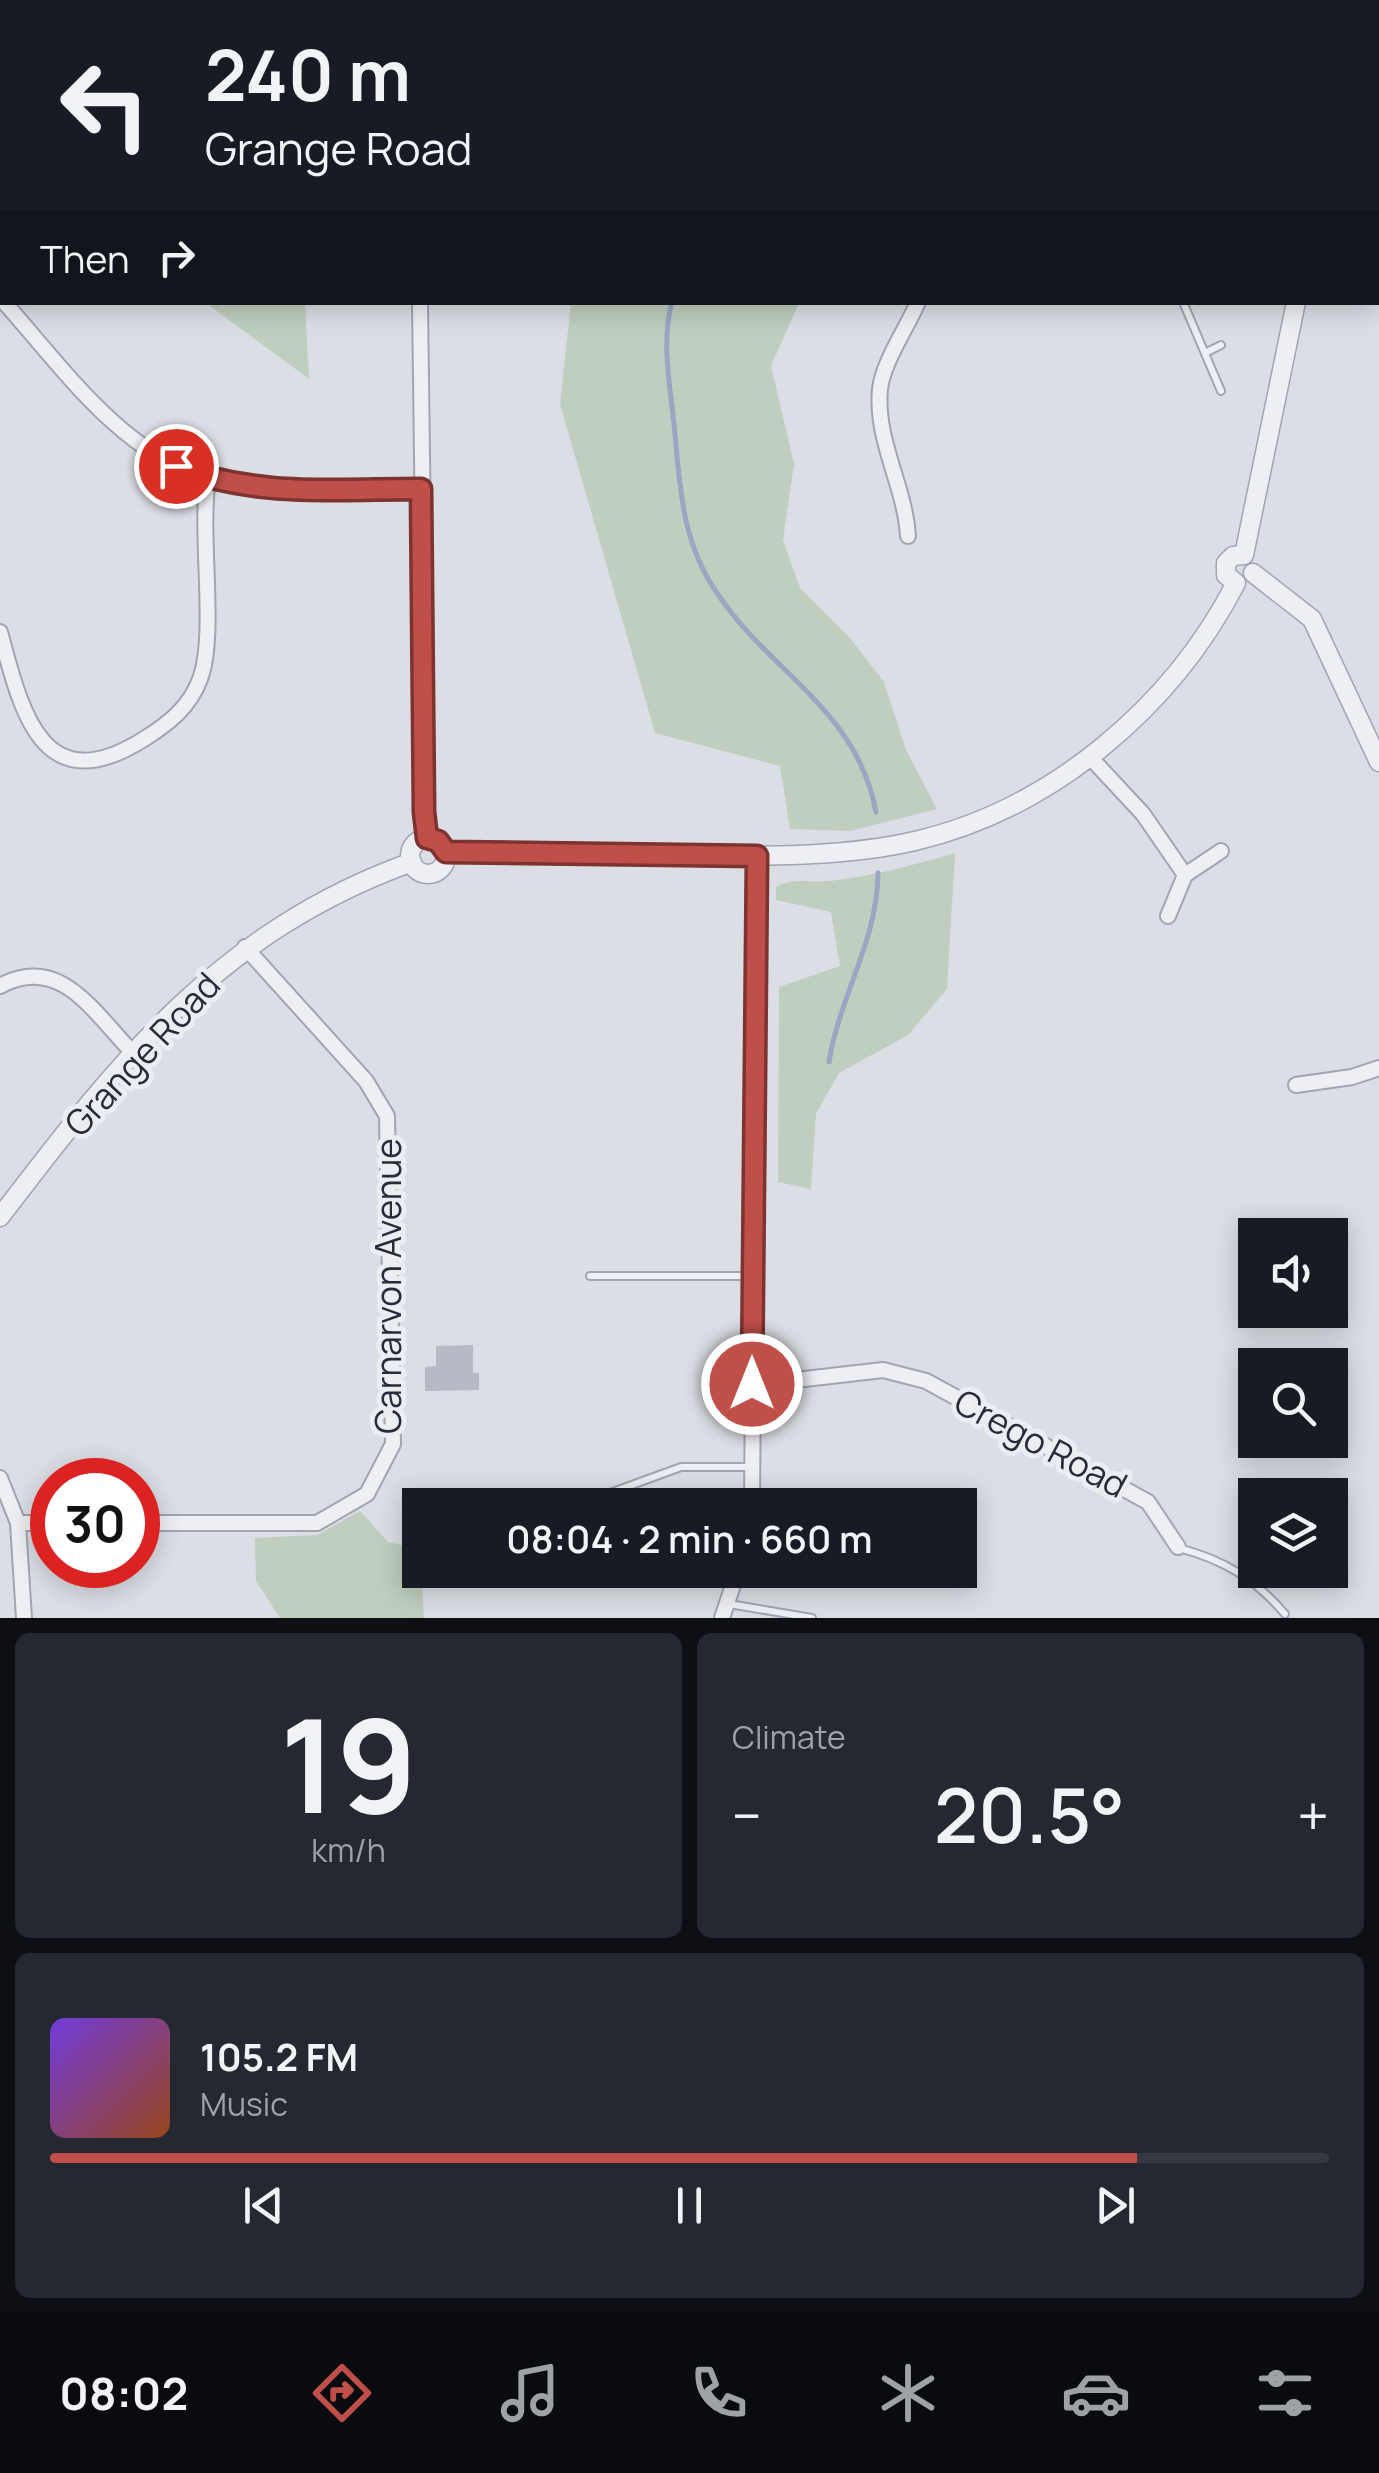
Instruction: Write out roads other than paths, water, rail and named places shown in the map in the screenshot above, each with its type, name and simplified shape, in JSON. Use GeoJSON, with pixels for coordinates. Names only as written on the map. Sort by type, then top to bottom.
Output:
{"type":"FeatureCollection","features":[{"type":"Feature","properties":{"kind":"street"},"geometry":{"type":"LineString","coordinates":[[6,305],[110,420],[144,448],[208,479],[276,489],[421,489]]}},
{"type":"Feature","properties":{"kind":"street"},"geometry":{"type":"LineString","coordinates":[[420,305],[427,838]]}},
{"type":"Feature","properties":{"kind":"street"},"geometry":{"type":"LineString","coordinates":[[908,536],[906,502],[884,439],[880,387],[917,305]]}},
{"type":"Feature","properties":{"kind":"street"},"geometry":{"type":"LineString","coordinates":[[1295,305],[1249,564],[1244,582],[1226,575],[1226,564],[1233,556],[1249,564],[1312,619],[1379,762]]}},
{"type":"Feature","properties":{"kind":"street"},"geometry":{"type":"LineString","coordinates":[[0,632],[23,717],[51,749],[86,762],[134,746],[170,723],[188,702],[202,676],[208,479]]}},
{"type":"Feature","properties":{"kind":"street"},"geometry":{"type":"LineString","coordinates":[[446,852],[757,856],[858,850],[916,841],[1032,795],[1090,757],[1172,678],[1219,616],[1236,582]]}},
{"type":"Feature","properties":{"kind":"street"},"geometry":{"type":"LineString","coordinates":[[1090,757],[1143,814],[1184,876]]}},
{"type":"Feature","properties":{"kind":"street"},"geometry":{"type":"LineString","coordinates":[[427,838],[438,841],[446,852],[444,865],[433,873],[420,871],[412,862],[413,846],[427,838]]}},
{"type":"Feature","properties":{"kind":"street"},"geometry":{"type":"LineString","coordinates":[[1168,916],[1184,876],[1220,851]]}},
{"type":"Feature","properties":{"kind":"street"},"geometry":{"type":"LineString","coordinates":[[752,1488],[757,856]]}},
{"type":"Feature","properties":{"kind":"street","name":"Grange Road"},"geometry":{"type":"LineString","coordinates":[[2,1210],[133,1053],[179,1004],[246,946],[324,899],[412,862]]}},
{"type":"Feature","properties":{"kind":"street","name":"Carnarvon Avenue"},"geometry":{"type":"LineString","coordinates":[[160,1523],[318,1523],[367,1494],[393,1444],[386,1116],[366,1081],[246,946]]}},
{"type":"Feature","properties":{"kind":"street"},"geometry":{"type":"LineString","coordinates":[[0,986],[29,973],[54,976],[133,1053]]}},
{"type":"Feature","properties":{"kind":"street"},"geometry":{"type":"LineString","coordinates":[[1296,1085],[1352,1077],[1379,1068]]}},
{"type":"Feature","properties":{"kind":"street","name":"Crego Road"},"geometry":{"type":"LineString","coordinates":[[752,1384],[883,1370],[926,1381],[1148,1502],[1178,1548]]}},
{"type":"Feature","properties":{"kind":"street"},"geometry":{"type":"LineString","coordinates":[[0,1478],[18,1523],[24,1618]]}},
{"type":"Feature","properties":{"kind":"street"},"geometry":{"type":"LineString","coordinates":[[18,1523],[30,1523]]}},
{"type":"Feature","properties":{"kind":"lane"},"geometry":{"type":"LineString","coordinates":[[1184,305],[1221,391]]}},
{"type":"Feature","properties":{"kind":"lane"},"geometry":{"type":"LineString","coordinates":[[1205,353],[1221,345]]}},
{"type":"Feature","properties":{"kind":"lane"},"geometry":{"type":"LineString","coordinates":[[590,1276],[752,1276]]}},
{"type":"Feature","properties":{"kind":"lane"},"geometry":{"type":"LineString","coordinates":[[623,1488],[681,1466],[753,1467]]}},
{"type":"Feature","properties":{"kind":"lane","name":"Crego Road"},"geometry":{"type":"LineString","coordinates":[[1178,1548],[1222,1560],[1256,1583],[1285,1614]]}},
{"type":"Feature","properties":{"kind":"lane"},"geometry":{"type":"LineString","coordinates":[[725,1611],[812,1618]]}},
{"type":"Feature","properties":{"kind":"waterway"},"geometry":{"type":"LineString","coordinates":[[671,305],[667,332],[669,379],[681,491],[696,553],[717,593],[738,621],[809,694],[851,746],[866,776],[876,812]]}},
{"type":"Feature","properties":{"kind":"waterway"},"geometry":{"type":"LineString","coordinates":[[829,1062],[872,922],[878,873]]}}]}
